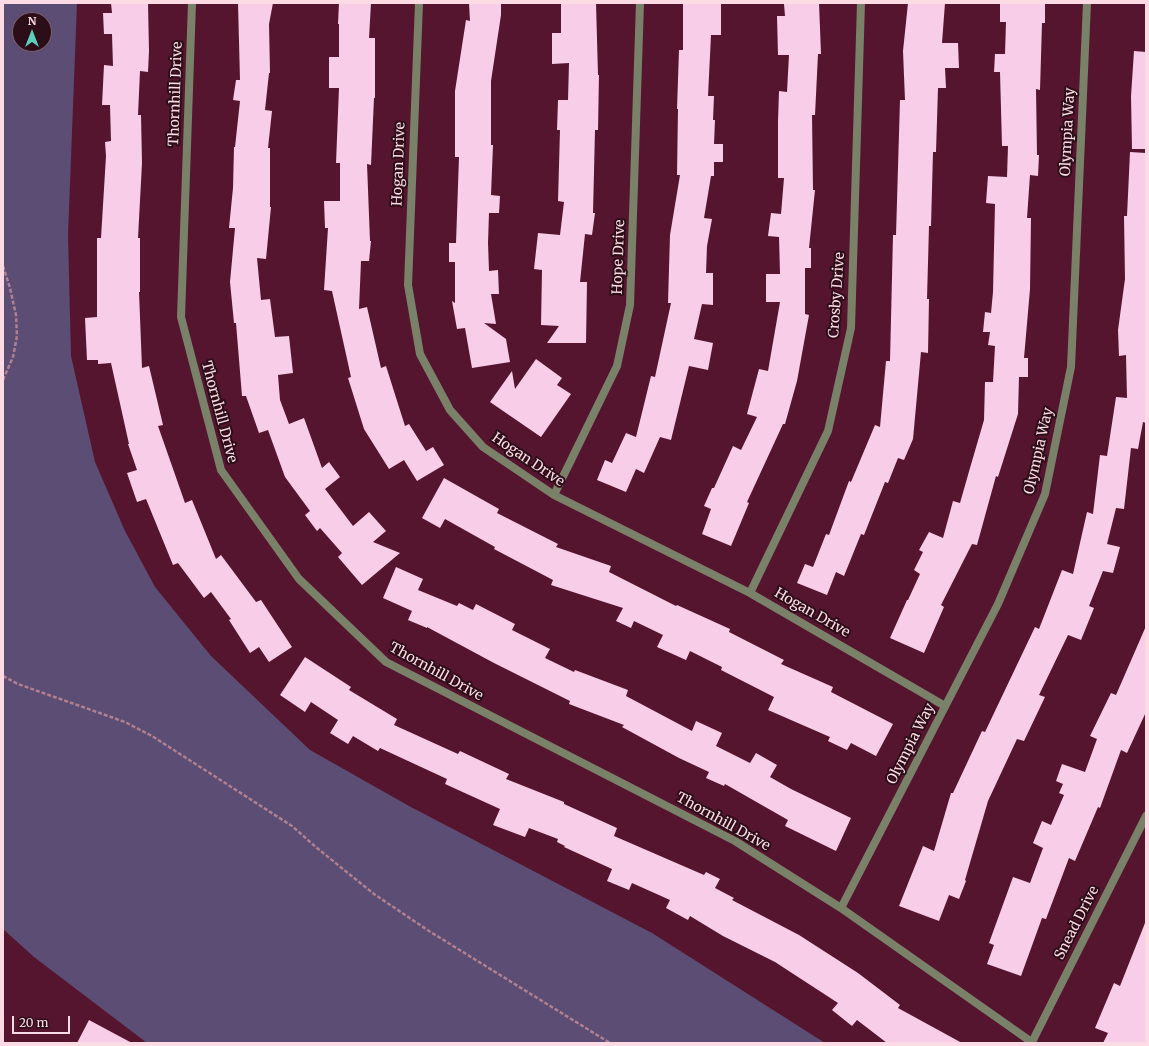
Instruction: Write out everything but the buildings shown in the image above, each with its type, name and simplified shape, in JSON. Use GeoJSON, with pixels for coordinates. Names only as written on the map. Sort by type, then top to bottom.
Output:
{"type":"FeatureCollection","features":[{"type":"Feature","properties":{"kind":"street","name":"Thornhill Drive"},"geometry":{"type":"LineString","coordinates":[[192,3],[181,317],[221,470],[299,579],[386,662],[735,841],[841,908],[1032,1043]]}},
{"type":"Feature","properties":{"kind":"street","name":"Hogan Drive"},"geometry":{"type":"LineString","coordinates":[[419,3],[408,285],[420,354],[450,410],[483,447],[554,495],[750,593],[945,706]]}},
{"type":"Feature","properties":{"kind":"street","name":"Hope Drive"},"geometry":{"type":"LineString","coordinates":[[554,495],[617,366],[630,305],[640,3]]}},
{"type":"Feature","properties":{"kind":"street","name":"Crosby Drive"},"geometry":{"type":"LineString","coordinates":[[750,593],[828,431],[851,328],[861,3]]}},
{"type":"Feature","properties":{"kind":"street","name":"Olympia Way"},"geometry":{"type":"LineString","coordinates":[[841,908],[998,604],[1045,494],[1071,367],[1087,3]]}},
{"type":"Feature","properties":{"kind":"street","name":"Snead Drive"},"geometry":{"type":"LineString","coordinates":[[1032,1043],[1146,816]]}},
{"type":"Feature","properties":{"kind":"path"},"geometry":{"type":"LineString","coordinates":[[3,266],[16,315],[17,336],[13,357],[3,380]]}},
{"type":"Feature","properties":{"kind":"path"},"geometry":{"type":"LineString","coordinates":[[3,676],[18,684],[126,722],[152,736],[292,826],[374,894],[430,931],[610,1043]]}},
{"type":"Feature","properties":{"kind":"shaded area"},"geometry":{"type":"Polygon","coordinates":[[[3,3],[77,3],[68,235],[71,356],[95,462],[125,531],[155,587],[211,656],[310,750],[409,806],[652,933],[825,1043],[147,1043],[34,957],[3,929],[3,3]]]}}]}
